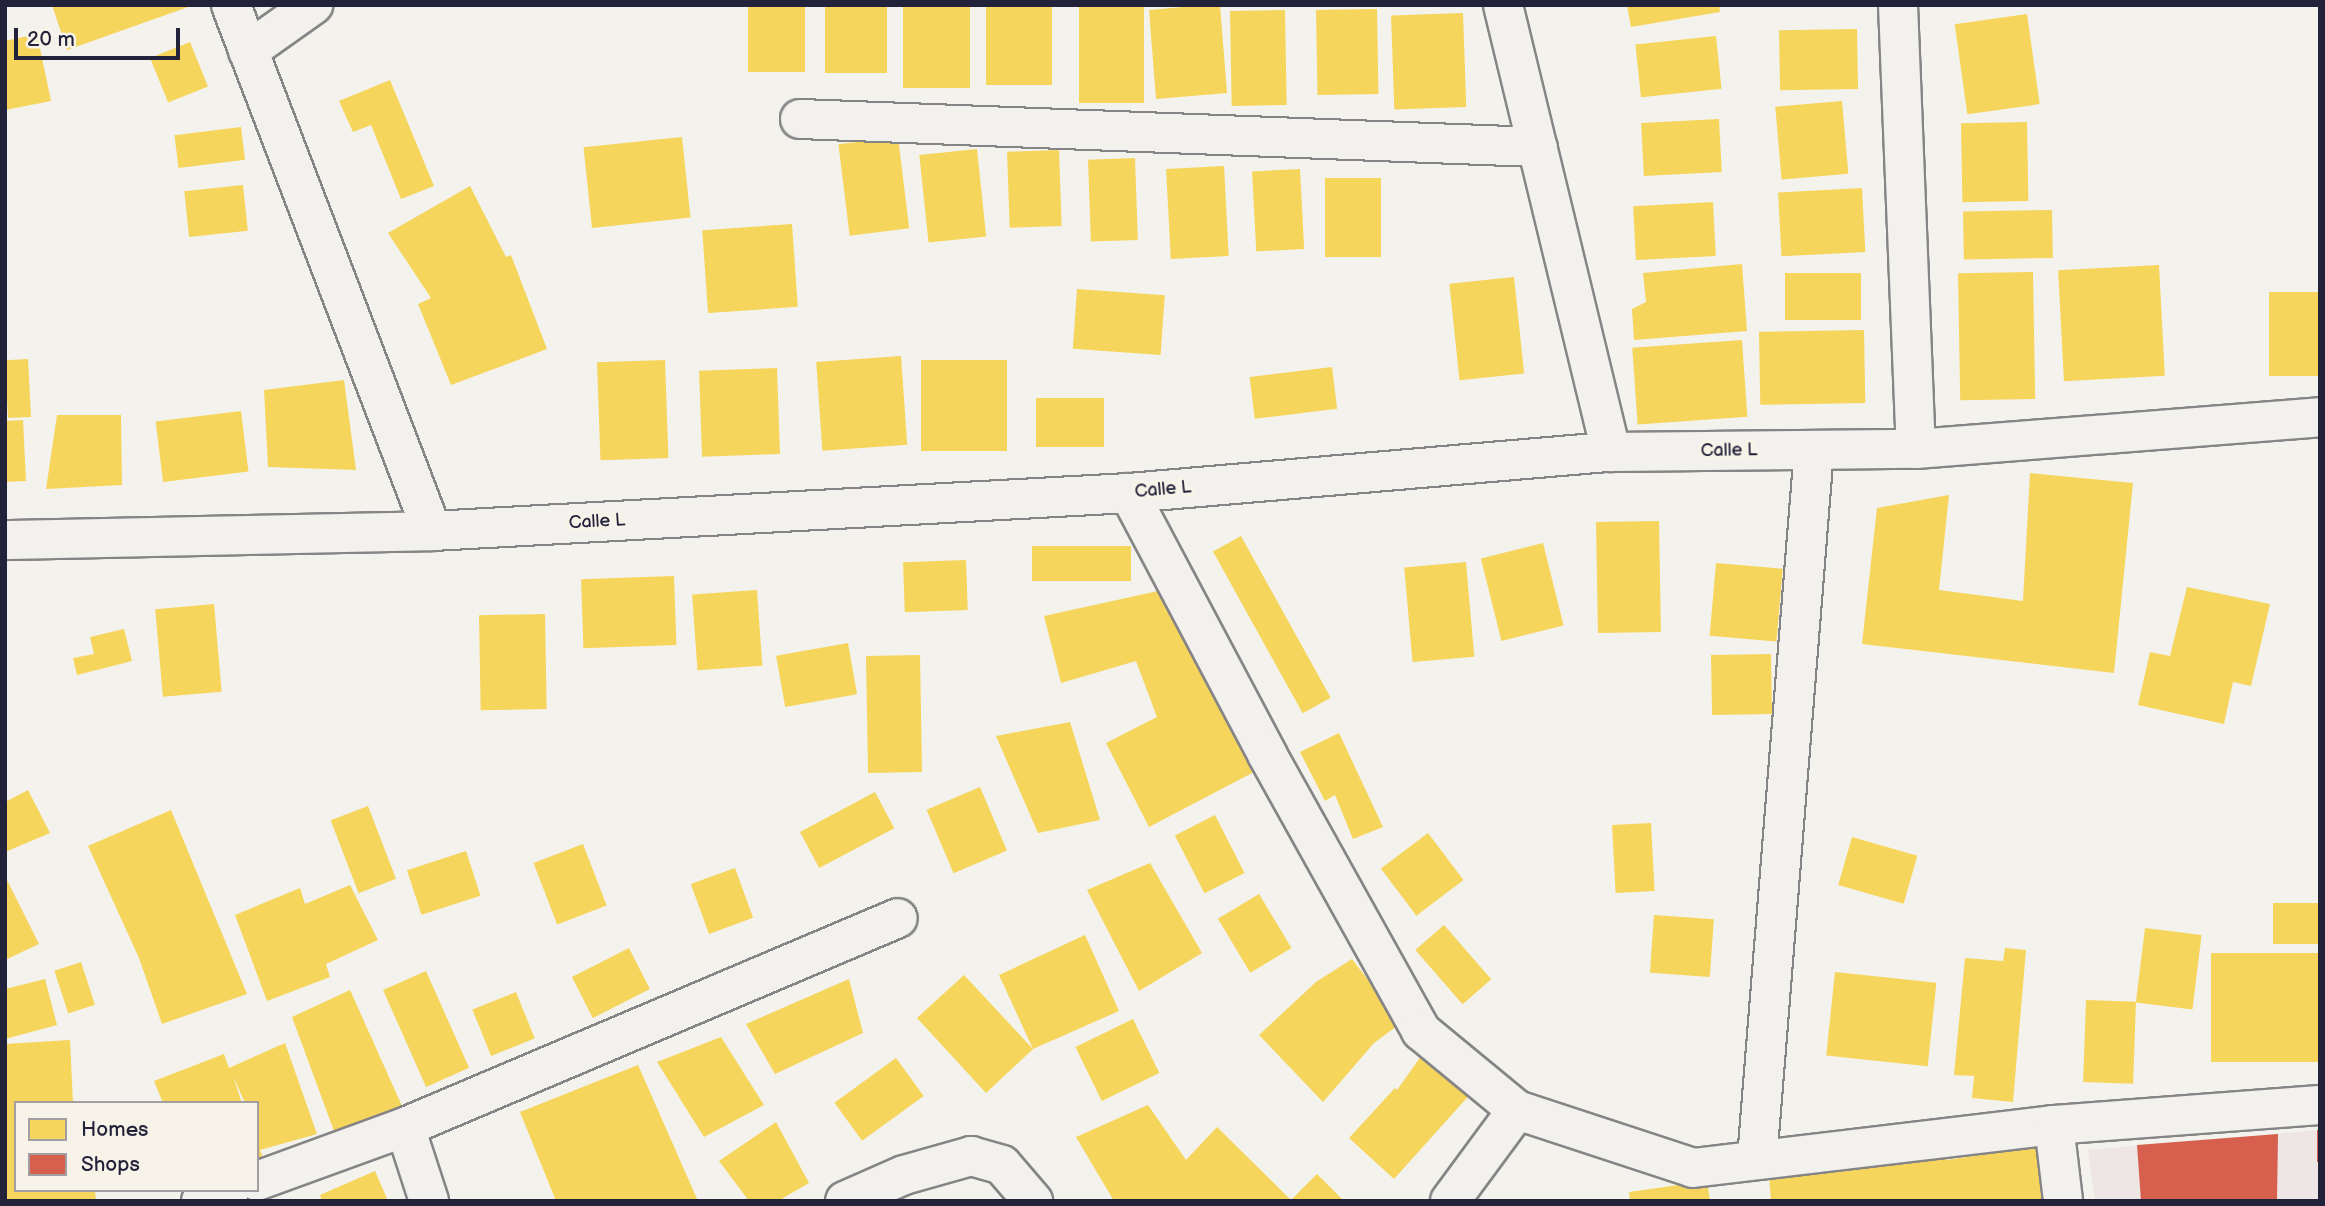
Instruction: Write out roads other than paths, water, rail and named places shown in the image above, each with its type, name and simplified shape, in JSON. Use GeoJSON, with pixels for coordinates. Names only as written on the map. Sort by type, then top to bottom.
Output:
{"type":"FeatureCollection","features":[{"type":"Feature","properties":{"kind":"street"},"geometry":{"type":"LineString","coordinates":[[231,5],[432,531]]}},
{"type":"Feature","properties":{"kind":"street"},"geometry":{"type":"LineString","coordinates":[[248,51],[313,5]]}},
{"type":"Feature","properties":{"kind":"street"},"geometry":{"type":"LineString","coordinates":[[1503,5],[1611,452]]}},
{"type":"Feature","properties":{"kind":"street"},"geometry":{"type":"LineString","coordinates":[[1898,5],[1916,449]]}},
{"type":"Feature","properties":{"kind":"street"},"geometry":{"type":"LineString","coordinates":[[800,119],[1537,147]]}},
{"type":"Feature","properties":{"kind":"street","name":"Calle L"},"geometry":{"type":"LineString","coordinates":[[5,540],[432,531],[1129,493],[1611,452],[1916,449],[2320,417]]}},
{"type":"Feature","properties":{"kind":"street"},"geometry":{"type":"LineString","coordinates":[[1757,1160],[1814,450]]}},
{"type":"Feature","properties":{"kind":"street"},"geometry":{"type":"LineString","coordinates":[[1129,493],[1267,754],[1422,1031],[1517,1110],[1693,1168],[2054,1125],[2320,1105]]}},
{"type":"Feature","properties":{"kind":"street"},"geometry":{"type":"LineString","coordinates":[[259,1180],[405,1127],[898,918]]}},
{"type":"Feature","properties":{"kind":"street"},"geometry":{"type":"LineString","coordinates":[[1450,1201],[1517,1110]]}},
{"type":"Feature","properties":{"kind":"street"},"geometry":{"type":"LineString","coordinates":[[2054,1125],[2063,1201]]}},
{"type":"Feature","properties":{"kind":"street"},"geometry":{"type":"LineString","coordinates":[[405,1127],[429,1201]]}},
{"type":"Feature","properties":{"kind":"street"},"geometry":{"type":"LineString","coordinates":[[845,1201],[904,1175],[971,1156],[1002,1166],[1033,1201]]}},
{"type":"Feature","properties":{"kind":"street"},"geometry":{"type":"LineString","coordinates":[[201,1201],[225,1192]]}}]}
